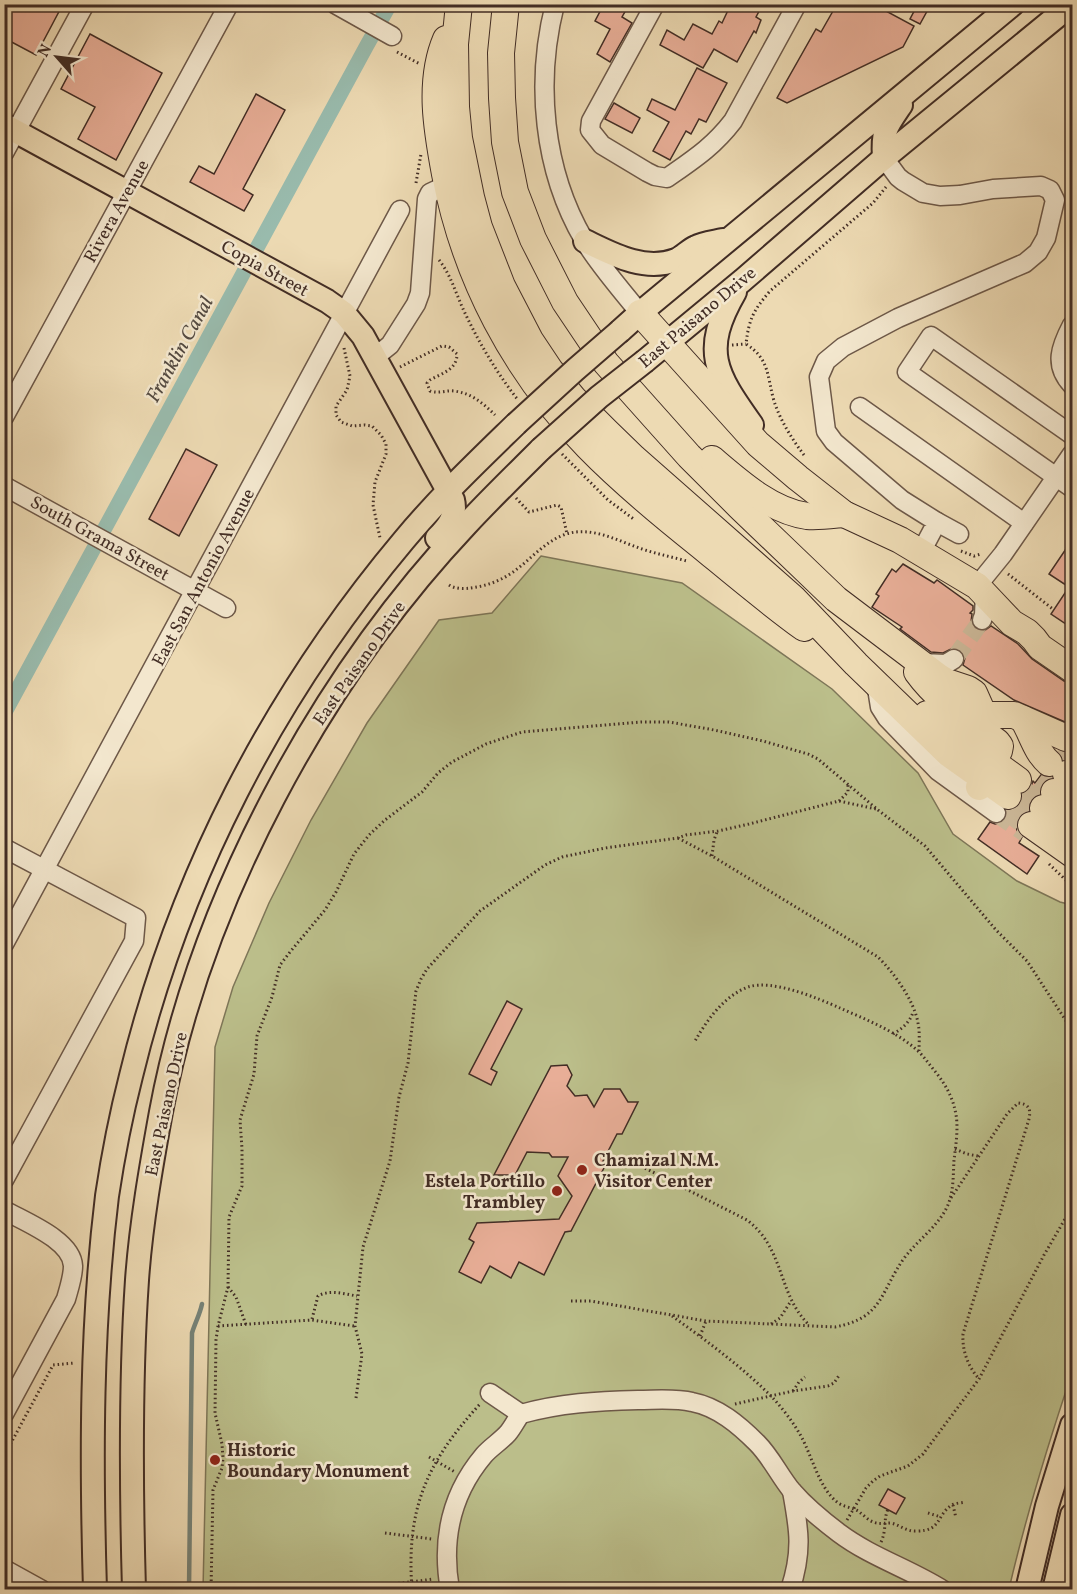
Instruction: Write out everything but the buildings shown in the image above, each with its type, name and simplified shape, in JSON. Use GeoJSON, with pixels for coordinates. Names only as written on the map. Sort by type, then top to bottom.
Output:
{"type":"FeatureCollection","features":[{"type":"Feature","properties":{"kind":"highway"},"geometry":{"type":"LineString","coordinates":[[506,4],[501,53],[505,142],[516,192],[533,239],[565,302],[606,363],[689,456],[848,609],[947,682],[974,693],[982,711],[988,715],[1014,715],[1072,854]]}},
{"type":"Feature","properties":{"kind":"highway"},"geometry":{"type":"LineString","coordinates":[[459,8],[444,42],[436,76],[439,140],[447,184],[470,263],[494,319],[514,355],[552,406],[594,453],[660,513],[782,612],[856,664]]}},
{"type":"Feature","properties":{"kind":"highway"},"geometry":{"type":"LineString","coordinates":[[459,8],[455,79],[459,138],[479,227],[511,305],[550,370],[574,399],[634,458],[793,598],[884,690],[915,710],[956,744],[987,774]]}},
{"type":"Feature","properties":{"kind":"highway"},"geometry":{"type":"LineString","coordinates":[[640,313],[758,444],[798,478],[844,514],[921,552],[981,589],[1012,623],[1027,632],[1040,647],[1072,669]]}},
{"type":"Feature","properties":{"kind":"highway"},"geometry":{"type":"LineString","coordinates":[[653,415],[759,496],[788,512],[809,516],[844,514]]}},
{"type":"Feature","properties":{"kind":"highway"},"geometry":{"type":"LineString","coordinates":[[899,647],[933,692],[997,742],[999,751],[987,774]]}},
{"type":"Feature","properties":{"kind":"highway"},"geometry":{"type":"LineString","coordinates":[[884,690],[908,723],[943,759],[987,774],[1041,779],[1072,818]]}},
{"type":"Feature","properties":{"kind":"highway"},"geometry":{"type":"LineString","coordinates":[[1041,779],[1072,829]]}},
{"type":"Feature","properties":{"kind":"highway"},"geometry":{"type":"LineString","coordinates":[[1041,779],[1072,840]]}},
{"type":"Feature","properties":{"kind":"main road","name":"East Paisano Drive"},"geometry":{"type":"LineString","coordinates":[[134,1590],[131,1507],[132,1374],[143,1227],[161,1110],[190,998],[209,942],[247,850],[290,768],[356,662],[422,575],[465,526],[541,449],[884,158],[1072,4]]}},
{"type":"Feature","properties":{"kind":"main road","name":"East Paisano Drive"},"geometry":{"type":"LineString","coordinates":[[95,1590],[92,1418],[94,1354],[99,1270],[108,1193],[121,1117],[144,1022],[189,893],[234,795],[277,718],[353,604],[404,539],[448,490],[574,370],[918,82],[1002,8]]}},
{"type":"Feature","properties":{"kind":"main road"},"geometry":{"type":"LineString","coordinates":[[884,158],[882,140],[886,126],[918,82]]}},
{"type":"Feature","properties":{"kind":"main road","name":"Copia Street"},"geometry":{"type":"LineString","coordinates":[[10,128],[344,312],[363,336],[453,500],[454,516],[427,550],[422,575]]}},
{"type":"Feature","properties":{"kind":"main road"},"geometry":{"type":"LineString","coordinates":[[585,241],[627,259],[645,264],[658,264],[677,260],[697,246],[730,238]]}},
{"type":"Feature","properties":{"kind":"main road"},"geometry":{"type":"LineString","coordinates":[[742,280],[724,311],[717,330],[715,346],[717,365],[723,381],[742,411],[778,460]]}},
{"type":"Feature","properties":{"kind":"main road"},"geometry":{"type":"LineString","coordinates":[[1027,1590],[1047,1506],[1072,1425]]}},
{"type":"Feature","properties":{"kind":"main road"},"geometry":{"type":"LineString","coordinates":[[1054,1590],[1072,1515]]}},
{"type":"Feature","properties":{"kind":"street"},"geometry":{"type":"LineString","coordinates":[[4,153],[10,128],[85,4]]}},
{"type":"Feature","properties":{"kind":"street","name":"Rivera Avenue"},"geometry":{"type":"LineString","coordinates":[[4,417],[229,4]]}},
{"type":"Feature","properties":{"kind":"street"},"geometry":{"type":"LineString","coordinates":[[335,4],[392,36]]}},
{"type":"Feature","properties":{"kind":"street"},"geometry":{"type":"LineString","coordinates":[[555,4],[544,72],[546,120],[554,169],[567,206],[585,241],[640,313]]}},
{"type":"Feature","properties":{"kind":"street"},"geometry":{"type":"LineString","coordinates":[[655,4],[591,121],[590,130],[602,145],[655,176],[668,178],[708,149],[733,121],[797,4]]}},
{"type":"Feature","properties":{"kind":"street"},"geometry":{"type":"LineString","coordinates":[[884,158],[898,177],[923,193],[940,196],[960,195],[993,189],[1041,186],[1050,190],[1055,200],[1046,238],[1038,252],[1025,264],[898,318],[843,347],[826,361],[819,377],[826,431],[834,442],[902,500],[959,534]]}},
{"type":"Feature","properties":{"kind":"street"},"geometry":{"type":"LineString","coordinates":[[375,357],[390,345],[416,304],[420,292],[427,199],[430,193],[447,184]]}},
{"type":"Feature","properties":{"kind":"street","name":"East San Antonio Avenue"},"geometry":{"type":"LineString","coordinates":[[4,944],[400,210]]}},
{"type":"Feature","properties":{"kind":"street"},"geometry":{"type":"LineString","coordinates":[[1072,325],[1060,353],[1065,378],[1072,385]]}},
{"type":"Feature","properties":{"kind":"street"},"geometry":{"type":"LineString","coordinates":[[1072,435],[932,336],[907,372],[1072,488]]}},
{"type":"Feature","properties":{"kind":"street"},"geometry":{"type":"LineString","coordinates":[[860,407],[1024,523]]}},
{"type":"Feature","properties":{"kind":"street"},"geometry":{"type":"LineString","coordinates":[[982,620],[984,615],[981,589],[1072,454]]}},
{"type":"Feature","properties":{"kind":"street","name":"South Grama Street"},"geometry":{"type":"LineString","coordinates":[[4,486],[226,608]]}},
{"type":"Feature","properties":{"kind":"street"},"geometry":{"type":"LineString","coordinates":[[921,552],[937,522]]}},
{"type":"Feature","properties":{"kind":"street"},"geometry":{"type":"LineString","coordinates":[[921,663],[946,664],[954,659]]}},
{"type":"Feature","properties":{"kind":"street"},"geometry":{"type":"LineString","coordinates":[[884,690],[880,707],[887,718],[938,771],[1041,779],[1072,868]]}},
{"type":"Feature","properties":{"kind":"street"},"geometry":{"type":"LineString","coordinates":[[4,848],[136,918],[134,941],[4,1180]]}},
{"type":"Feature","properties":{"kind":"street"},"geometry":{"type":"LineString","coordinates":[[4,1210],[65,1246],[73,1265],[66,1299],[4,1414]]}},
{"type":"Feature","properties":{"kind":"street"},"geometry":{"type":"LineString","coordinates":[[490,1393],[521,1414]]}},
{"type":"Feature","properties":{"kind":"street"},"geometry":{"type":"LineString","coordinates":[[449,1583],[447,1541],[457,1498],[466,1479],[521,1414],[547,1407],[591,1402],[669,1399],[694,1402],[717,1411],[739,1425],[759,1445],[792,1491],[815,1513],[840,1533],[873,1554],[930,1581],[943,1590]]}},
{"type":"Feature","properties":{"kind":"street"},"geometry":{"type":"LineString","coordinates":[[790,1590],[798,1561],[799,1536],[792,1491]]}},
{"type":"Feature","properties":{"kind":"street"},"geometry":{"type":"LineString","coordinates":[[4,1569],[32,1587]]}},
{"type":"Feature","properties":{"kind":"path"},"geometry":{"type":"LineString","coordinates":[[331,338],[344,347],[350,376],[347,390],[336,406],[336,415],[341,422],[352,426],[372,426],[386,444],[386,454],[375,482],[372,505],[380,538]]}},
{"type":"Feature","properties":{"kind":"path"},"geometry":{"type":"LineString","coordinates":[[398,368],[442,346],[449,347],[457,354],[457,362],[454,367],[430,380],[428,383],[430,391],[467,394],[480,401],[495,415]]}},
{"type":"Feature","properties":{"kind":"path"},"geometry":{"type":"LineString","coordinates":[[516,498],[529,512],[557,505],[561,507],[567,534]]}},
{"type":"Feature","properties":{"kind":"path"},"geometry":{"type":"LineString","coordinates":[[449,585],[466,588],[495,582],[511,574],[550,543],[567,534],[583,532],[602,534],[643,549],[696,564]]}},
{"type":"Feature","properties":{"kind":"path"},"geometry":{"type":"LineString","coordinates":[[211,1590],[213,1490],[222,1468],[223,1458],[214,1413],[216,1340],[228,1287],[229,1217],[242,1186],[240,1119],[254,1074],[256,1036],[272,997],[280,965],[325,910],[354,854],[369,835],[422,792],[438,773],[452,762],[477,748],[522,732],[641,722],[669,722],[743,737],[808,754],[818,759],[925,846],[996,930],[1027,961],[1072,1030]]}},
{"type":"Feature","properties":{"kind":"path"},"geometry":{"type":"LineString","coordinates":[[839,801],[848,792],[848,784]]}},
{"type":"Feature","properties":{"kind":"path"},"geometry":{"type":"LineString","coordinates":[[356,1398],[362,1354],[355,1326],[363,1247],[390,1161],[399,1097],[408,1063],[416,991],[428,969],[480,911],[545,865],[562,857],[605,848],[718,831],[839,801],[878,810]]}},
{"type":"Feature","properties":{"kind":"path"},"geometry":{"type":"LineString","coordinates":[[712,856],[718,831]]}},
{"type":"Feature","properties":{"kind":"path"},"geometry":{"type":"LineString","coordinates":[[678,838],[712,856],[878,957],[890,970],[914,1010],[919,1023],[919,1052]]}},
{"type":"Feature","properties":{"kind":"path"},"geometry":{"type":"LineString","coordinates":[[695,1041],[708,1019],[725,1002],[749,987],[762,985],[782,988],[824,1001],[893,1034],[919,1052],[941,1078],[956,1111],[951,1199]]}},
{"type":"Feature","properties":{"kind":"path"},"geometry":{"type":"LineString","coordinates":[[893,1034],[911,1019],[914,1010]]}},
{"type":"Feature","properties":{"kind":"path"},"geometry":{"type":"LineString","coordinates":[[571,1301],[591,1301],[706,1321],[835,1327],[863,1318],[877,1304],[904,1259],[939,1221],[978,1156],[1012,1107],[1018,1103],[1024,1103],[1029,1106],[1029,1119],[963,1334],[969,1365],[979,1379]]}},
{"type":"Feature","properties":{"kind":"path"},"geometry":{"type":"LineString","coordinates":[[955,1149],[978,1156]]}},
{"type":"Feature","properties":{"kind":"path"},"geometry":{"type":"LineString","coordinates":[[633,1162],[756,1227],[773,1250],[791,1301],[809,1326]]}},
{"type":"Feature","properties":{"kind":"path"},"geometry":{"type":"LineString","coordinates":[[840,1533],[866,1488],[880,1476],[908,1466],[923,1454],[979,1379],[1044,1255],[1072,1207]]}},
{"type":"Feature","properties":{"kind":"path"},"geometry":{"type":"LineString","coordinates":[[228,1287],[236,1297],[246,1325]]}},
{"type":"Feature","properties":{"kind":"path"},"geometry":{"type":"LineString","coordinates":[[312,1320],[318,1296],[331,1292],[357,1296]]}},
{"type":"Feature","properties":{"kind":"path"},"geometry":{"type":"LineString","coordinates":[[771,1324],[780,1318],[791,1301]]}},
{"type":"Feature","properties":{"kind":"path"},"geometry":{"type":"LineString","coordinates":[[671,1315],[738,1367],[771,1397],[789,1417],[802,1438],[830,1495],[843,1506],[854,1509],[876,1523],[892,1524],[918,1532],[937,1525],[952,1505],[965,1502]]}},
{"type":"Feature","properties":{"kind":"path"},"geometry":{"type":"LineString","coordinates":[[218,1326],[312,1320],[355,1326]]}},
{"type":"Feature","properties":{"kind":"path"},"geometry":{"type":"LineString","coordinates":[[700,1336],[706,1321]]}},
{"type":"Feature","properties":{"kind":"path"},"geometry":{"type":"LineString","coordinates":[[4,1456],[52,1366],[74,1364]]}},
{"type":"Feature","properties":{"kind":"path"},"geometry":{"type":"LineString","coordinates":[[717,1411],[723,1406],[828,1386],[834,1383],[840,1374]]}},
{"type":"Feature","properties":{"kind":"path"},"geometry":{"type":"LineString","coordinates":[[793,1391],[806,1377]]}},
{"type":"Feature","properties":{"kind":"path"},"geometry":{"type":"LineString","coordinates":[[412,1590],[412,1527],[426,1479],[446,1444],[490,1393]]}},
{"type":"Feature","properties":{"kind":"path"},"geometry":{"type":"LineString","coordinates":[[952,1505],[956,1518]]}},
{"type":"Feature","properties":{"kind":"path"},"geometry":{"type":"LineString","coordinates":[[873,1554],[885,1534],[885,1518],[888,1509]]}},
{"type":"Feature","properties":{"kind":"path"},"geometry":{"type":"LineString","coordinates":[[928,1514],[941,1517]]}},
{"type":"Feature","properties":{"kind":"path"},"geometry":{"type":"LineString","coordinates":[[385,1533],[447,1541]]}},
{"type":"Feature","properties":{"kind":"path"},"geometry":{"type":"LineString","coordinates":[[385,1585],[411,1582],[449,1583]]}},
{"type":"Feature","properties":{"kind":"green space"},"geometry":{"type":"Polygon","coordinates":[[[541,556],[682,583],[832,689],[918,773],[953,834],[1017,881],[1060,902],[1072,905],[1072,1373],[1038,1480],[1009,1589],[203,1590],[215,1047],[233,987],[269,903],[311,820],[367,723],[439,620],[492,613],[541,556]]]}},
{"type":"Feature","properties":{"kind":"waterway","name":"Franklin Canal"},"geometry":{"type":"LineString","coordinates":[[4,714],[390,4]]}},
{"type":"Feature","properties":{"kind":"waterway"},"geometry":{"type":"LineString","coordinates":[[189,1590],[192,1333],[202,1304]]}},
{"type":"Feature","properties":{"kind":"tunnel"},"geometry":{"type":"LineString","coordinates":[[954,659],[982,620]]}},
{"type":"Feature","properties":{"kind":"tunnel"},"geometry":{"type":"LineString","coordinates":[[1056,753],[1072,765]]}},
{"type":"Feature","properties":{"kind":"tunnel"},"geometry":{"type":"LineString","coordinates":[[1038,780],[1054,792]]}},
{"type":"Feature","properties":{"kind":"tunnel"},"geometry":{"type":"LineString","coordinates":[[1013,787],[1043,808]]}},
{"type":"Feature","properties":{"kind":"tunnel"},"geometry":{"type":"LineString","coordinates":[[1002,804],[1031,825]]}},
{"type":"Feature","properties":{"kind":"tunnel"},"geometry":{"type":"LineString","coordinates":[[996,813],[1025,833]]}},
{"type":"Feature","properties":{"kind":"place","name":"Chamizal N.M. Visitor Center"},"geometry":{"type":"Point","coordinates":[582,1170]}},
{"type":"Feature","properties":{"kind":"place","name":"Estela Portillo Trambley"},"geometry":{"type":"Point","coordinates":[557,1191]}},
{"type":"Feature","properties":{"kind":"place","name":"Historic Boundary Monument"},"geometry":{"type":"Point","coordinates":[215,1460]}}]}
